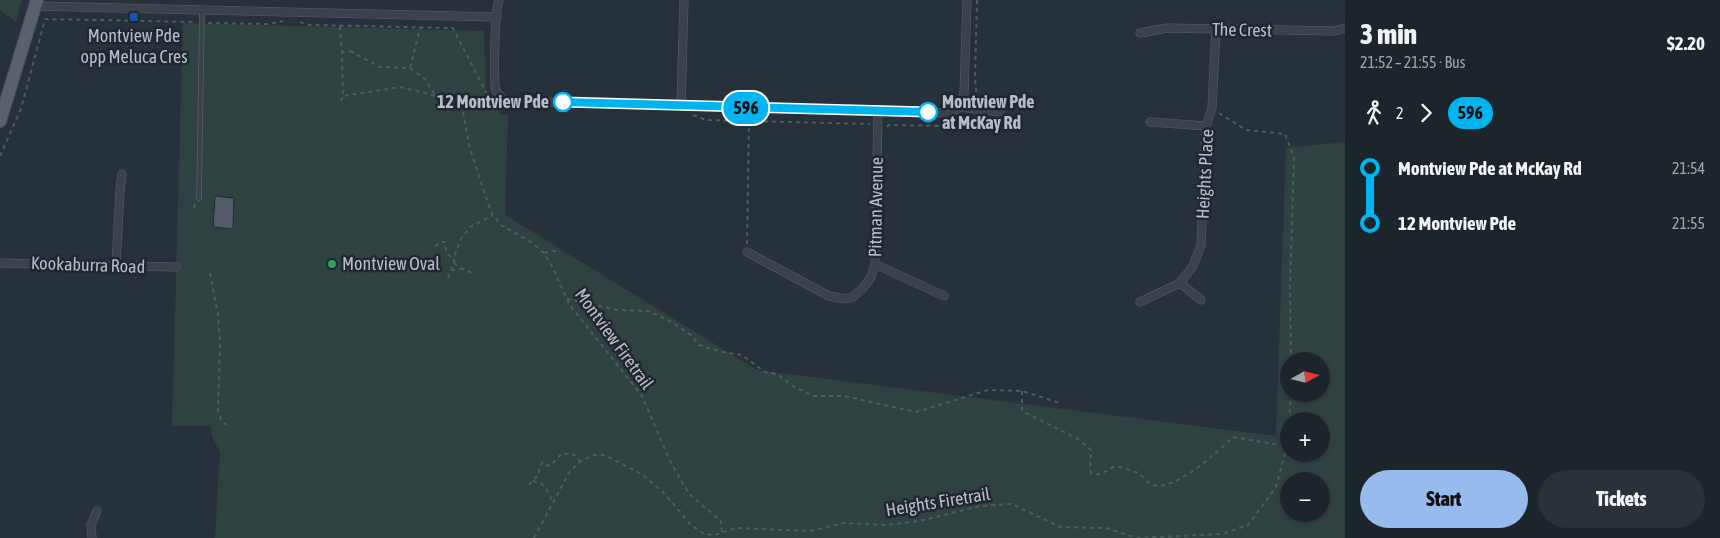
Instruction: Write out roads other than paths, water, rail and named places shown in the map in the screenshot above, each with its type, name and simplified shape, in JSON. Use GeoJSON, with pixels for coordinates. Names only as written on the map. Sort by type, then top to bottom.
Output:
{"type":"FeatureCollection","features":[{"type":"Feature","properties":{"kind":"main road"},"geometry":{"type":"LineString","coordinates":[[0,121],[36,3]]}},
{"type":"Feature","properties":{"kind":"street"},"geometry":{"type":"LineString","coordinates":[[146,0],[146,9]]}},
{"type":"Feature","properties":{"kind":"street"},"geometry":{"type":"LineString","coordinates":[[499,0],[494,78],[497,92],[501,98],[508,101],[946,113],[952,113],[960,107],[964,93],[968,0]]}},
{"type":"Feature","properties":{"kind":"street"},"geometry":{"type":"LineString","coordinates":[[681,106],[684,0]]}},
{"type":"Feature","properties":{"kind":"street"},"geometry":{"type":"LineString","coordinates":[[36,3],[146,9],[497,17]]}},
{"type":"Feature","properties":{"kind":"street","name":"The Crest"},"geometry":{"type":"LineString","coordinates":[[1140,33],[1167,28],[1334,32],[1345,28]]}},
{"type":"Feature","properties":{"kind":"street","name":"Heights Place"},"geometry":{"type":"LineString","coordinates":[[1140,302],[1180,283],[1193,266],[1201,245],[1206,126],[1212,108],[1216,29]]}},
{"type":"Feature","properties":{"kind":"street"},"geometry":{"type":"LineString","coordinates":[[960,107],[1000,112]]}},
{"type":"Feature","properties":{"kind":"street","name":"Pitman Avenue"},"geometry":{"type":"LineString","coordinates":[[747,252],[829,296],[845,299],[853,297],[863,288],[875,264],[878,111]]}},
{"type":"Feature","properties":{"kind":"street"},"geometry":{"type":"LineString","coordinates":[[1150,122],[1206,126]]}},
{"type":"Feature","properties":{"kind":"street"},"geometry":{"type":"LineString","coordinates":[[116,266],[122,174]]}},
{"type":"Feature","properties":{"kind":"street","name":"Kookaburra Road"},"geometry":{"type":"LineString","coordinates":[[0,263],[176,267]]}},
{"type":"Feature","properties":{"kind":"street"},"geometry":{"type":"LineString","coordinates":[[875,264],[944,296]]}},
{"type":"Feature","properties":{"kind":"street"},"geometry":{"type":"LineString","coordinates":[[1180,283],[1201,300]]}},
{"type":"Feature","properties":{"kind":"street"},"geometry":{"type":"LineString","coordinates":[[92,538],[91,525],[97,511]]}},
{"type":"Feature","properties":{"kind":"lane"},"geometry":{"type":"LineString","coordinates":[[199,198],[202,10]]}},
{"type":"Feature","properties":{"kind":"place","name":"Montview Pde opp Meluca Cres"},"geometry":{"type":"Point","coordinates":[134,17]}},
{"type":"Feature","properties":{"kind":"place","name":"12 Montview Pde"},"geometry":{"type":"Point","coordinates":[563,102]}},
{"type":"Feature","properties":{"kind":"place","name":"Montview Pde at McKay Rd"},"geometry":{"type":"Point","coordinates":[928,112]}},
{"type":"Feature","properties":{"kind":"place","name":"Montview Oval"},"geometry":{"type":"Point","coordinates":[332,264]}}]}
